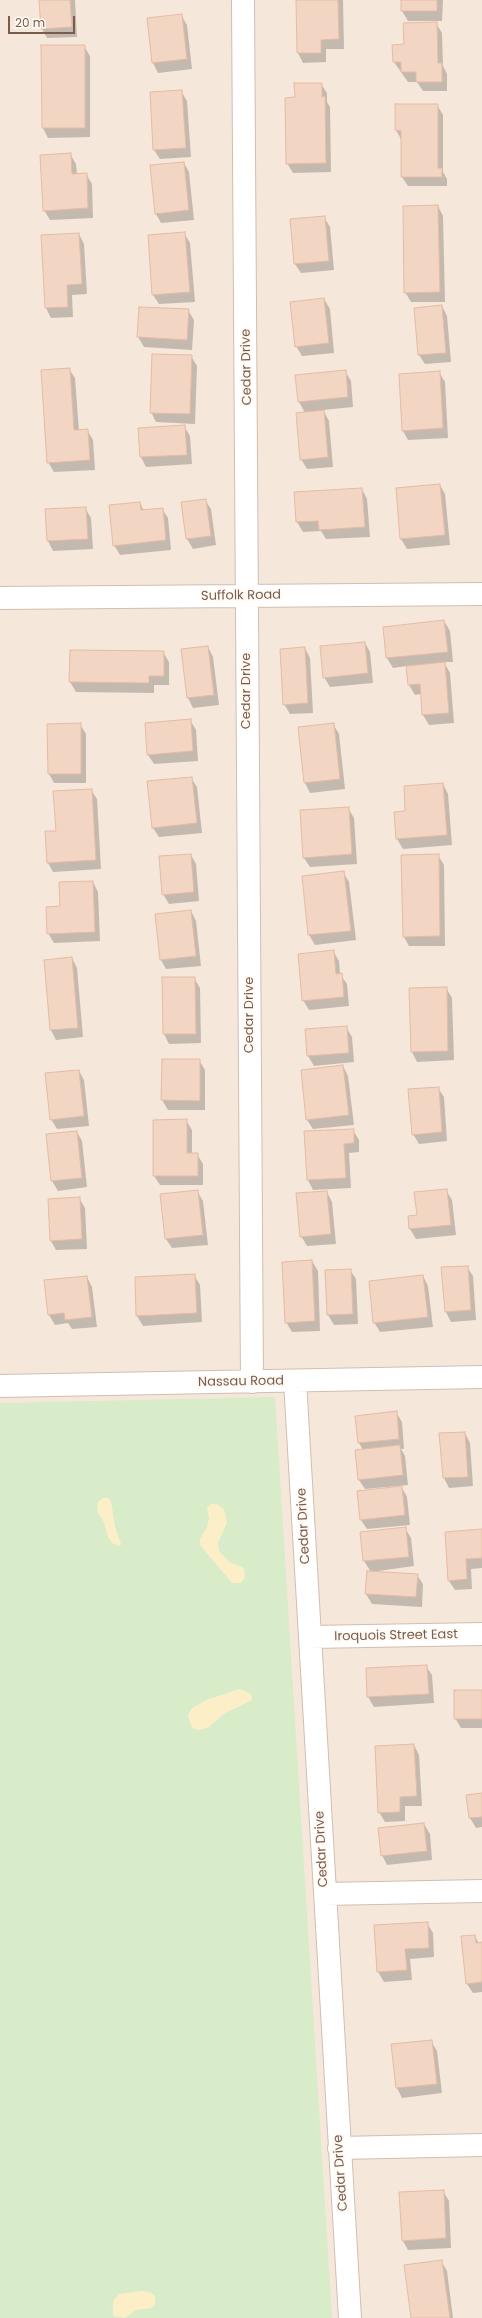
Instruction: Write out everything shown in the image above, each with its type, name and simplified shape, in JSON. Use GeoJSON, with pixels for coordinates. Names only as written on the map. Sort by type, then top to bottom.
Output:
{"type":"FeatureCollection","features":[{"type":"Feature","properties":{"kind":"street","name":"Cedar Drive"},"geometry":{"type":"LineString","coordinates":[[243,0],[248,540],[246,596],[252,1382]]}},
{"type":"Feature","properties":{"kind":"street","name":"Suffolk Road"},"geometry":{"type":"LineString","coordinates":[[0,598],[482,594]]}},
{"type":"Feature","properties":{"kind":"street","name":"Nassau Road"},"geometry":{"type":"LineString","coordinates":[[0,1386],[482,1377]]}},
{"type":"Feature","properties":{"kind":"street","name":"Cedar Drive"},"geometry":{"type":"LineString","coordinates":[[295,1381],[350,2318]]}},
{"type":"Feature","properties":{"kind":"street","name":"Iroquois Street East"},"geometry":{"type":"LineString","coordinates":[[310,1637],[482,1634]]}},
{"type":"Feature","properties":{"kind":"street"},"geometry":{"type":"LineString","coordinates":[[325,1894],[482,1891]]}},
{"type":"Feature","properties":{"kind":"street"},"geometry":{"type":"LineString","coordinates":[[339,2148],[482,2145]]}},
{"type":"Feature","properties":{"kind":"shaded area"},"geometry":{"type":"Polygon","coordinates":[[[0,0],[482,0],[482,2318],[0,2318],[0,0]]]}},
{"type":"Feature","properties":{"kind":"green space"},"geometry":{"type":"Polygon","coordinates":[[[275,1397],[332,2318],[0,2318],[0,1403],[275,1397]]]}},
{"type":"Feature","properties":{"kind":"sand"},"geometry":{"type":"Polygon","coordinates":[[[103,1498],[108,1498],[111,1501],[115,1527],[121,1544],[120,1546],[112,1543],[108,1537],[104,1523],[97,1511],[98,1502],[103,1498]]]}},
{"type":"Feature","properties":{"kind":"sand"},"geometry":{"type":"Polygon","coordinates":[[[210,1504],[217,1504],[224,1509],[227,1523],[218,1543],[219,1551],[229,1562],[244,1568],[245,1578],[241,1583],[232,1583],[200,1545],[200,1539],[207,1527],[209,1518],[207,1508],[210,1504]]]}},
{"type":"Feature","properties":{"kind":"sand"},"geometry":{"type":"Polygon","coordinates":[[[240,1689],[251,1694],[252,1700],[225,1713],[209,1727],[200,1730],[192,1728],[188,1716],[192,1708],[206,1700],[240,1689]]]}},
{"type":"Feature","properties":{"kind":"sand"},"geometry":{"type":"Polygon","coordinates":[[[142,2291],[150,2292],[155,2296],[155,2304],[152,2308],[136,2310],[125,2318],[113,2316],[113,2301],[119,2294],[142,2291]]]}},
{"type":"Feature","properties":{"kind":"building"},"geometry":{"type":"Polygon","coordinates":[[[39,0],[70,0],[72,27],[41,29],[39,0]]]}},
{"type":"Feature","properties":{"kind":"building"},"geometry":{"type":"Polygon","coordinates":[[[296,0],[338,0],[339,39],[321,40],[321,53],[297,53],[296,0]]]}},
{"type":"Feature","properties":{"kind":"building"},"geometry":{"type":"Polygon","coordinates":[[[401,0],[437,0],[437,11],[401,11],[401,0]]]}},
{"type":"Feature","properties":{"kind":"building"},"geometry":{"type":"Polygon","coordinates":[[[182,14],[187,59],[152,63],[147,18],[182,14]]]}},
{"type":"Feature","properties":{"kind":"building"},"geometry":{"type":"Polygon","coordinates":[[[437,22],[438,63],[442,63],[442,82],[416,82],[416,72],[401,72],[401,62],[393,62],[392,45],[404,44],[403,23],[437,22]]]}},
{"type":"Feature","properties":{"kind":"building"},"geometry":{"type":"Polygon","coordinates":[[[41,45],[85,45],[85,128],[42,128],[41,45]]]}},
{"type":"Feature","properties":{"kind":"building"},"geometry":{"type":"Polygon","coordinates":[[[294,83],[322,83],[322,97],[325,96],[326,163],[286,164],[285,98],[295,97],[294,83]]]}},
{"type":"Feature","properties":{"kind":"building"},"geometry":{"type":"Polygon","coordinates":[[[182,90],[186,148],[153,150],[150,92],[182,90]]]}},
{"type":"Feature","properties":{"kind":"building"},"geometry":{"type":"Polygon","coordinates":[[[395,104],[438,104],[438,168],[442,168],[442,177],[401,177],[401,131],[395,130],[395,104]]]}},
{"type":"Feature","properties":{"kind":"building"},"geometry":{"type":"Polygon","coordinates":[[[71,153],[72,174],[87,173],[88,208],[43,211],[40,155],[71,153]]]}},
{"type":"Feature","properties":{"kind":"building"},"geometry":{"type":"Polygon","coordinates":[[[184,162],[189,210],[155,214],[150,165],[184,162]]]}},
{"type":"Feature","properties":{"kind":"building"},"geometry":{"type":"Polygon","coordinates":[[[438,205],[440,292],[404,293],[403,206],[438,205]]]}},
{"type":"Feature","properties":{"kind":"building"},"geometry":{"type":"Polygon","coordinates":[[[325,216],[329,261],[294,264],[290,219],[325,216]]]}},
{"type":"Feature","properties":{"kind":"building"},"geometry":{"type":"Polygon","coordinates":[[[185,232],[190,292],[152,295],[148,235],[185,232]]]}},
{"type":"Feature","properties":{"kind":"building"},"geometry":{"type":"Polygon","coordinates":[[[79,233],[82,284],[67,285],[68,307],[45,308],[41,235],[79,233]]]}},
{"type":"Feature","properties":{"kind":"building"},"geometry":{"type":"Polygon","coordinates":[[[324,298],[329,343],[295,347],[290,302],[324,298]]]}},
{"type":"Feature","properties":{"kind":"building"},"geometry":{"type":"Polygon","coordinates":[[[442,305],[446,353],[418,355],[414,308],[442,305]]]}},
{"type":"Feature","properties":{"kind":"building"},"geometry":{"type":"Polygon","coordinates":[[[139,307],[189,309],[187,340],[137,337],[139,307]]]}},
{"type":"Feature","properties":{"kind":"building"},"geometry":{"type":"Polygon","coordinates":[[[152,354],[192,355],[190,414],[150,413],[152,354]]]}},
{"type":"Feature","properties":{"kind":"building"},"geometry":{"type":"Polygon","coordinates":[[[70,368],[74,430],[88,429],[90,460],[47,463],[41,370],[70,368]]]}},
{"type":"Feature","properties":{"kind":"building"},"geometry":{"type":"Polygon","coordinates":[[[346,370],[348,397],[298,402],[295,375],[346,370]]]}},
{"type":"Feature","properties":{"kind":"building"},"geometry":{"type":"Polygon","coordinates":[[[440,371],[443,428],[402,431],[399,374],[440,371]]]}},
{"type":"Feature","properties":{"kind":"building"},"geometry":{"type":"Polygon","coordinates":[[[324,410],[328,457],[300,460],[296,413],[324,410]]]}},
{"type":"Feature","properties":{"kind":"building"},"geometry":{"type":"Polygon","coordinates":[[[185,425],[187,455],[140,457],[138,428],[185,425]]]}},
{"type":"Feature","properties":{"kind":"building"},"geometry":{"type":"Polygon","coordinates":[[[440,484],[445,535],[400,539],[396,488],[440,484]]]}},
{"type":"Feature","properties":{"kind":"building"},"geometry":{"type":"Polygon","coordinates":[[[362,488],[365,527],[319,530],[318,521],[296,522],[294,492],[362,488]]]}},
{"type":"Feature","properties":{"kind":"building"},"geometry":{"type":"Polygon","coordinates":[[[206,499],[211,536],[186,539],[181,502],[206,499]]]}},
{"type":"Feature","properties":{"kind":"building"},"geometry":{"type":"Polygon","coordinates":[[[140,502],[141,510],[163,508],[166,540],[113,546],[109,505],[140,502]]]}},
{"type":"Feature","properties":{"kind":"building"},"geometry":{"type":"Polygon","coordinates":[[[86,507],[88,539],[47,541],[45,509],[86,507]]]}},
{"type":"Feature","properties":{"kind":"building"},"geometry":{"type":"Polygon","coordinates":[[[444,620],[448,652],[386,658],[383,627],[444,620]]]}},
{"type":"Feature","properties":{"kind":"building"},"geometry":{"type":"Polygon","coordinates":[[[365,642],[368,673],[323,678],[320,646],[365,642]]]}},
{"type":"Feature","properties":{"kind":"building"},"geometry":{"type":"Polygon","coordinates":[[[208,646],[214,695],[187,698],[181,649],[208,646]]]}},
{"type":"Feature","properties":{"kind":"building"},"geometry":{"type":"Polygon","coordinates":[[[305,647],[308,703],[283,705],[280,649],[305,647]]]}},
{"type":"Feature","properties":{"kind":"building"},"geometry":{"type":"Polygon","coordinates":[[[70,650],[164,651],[164,676],[149,676],[149,683],[69,682],[70,650]]]}},
{"type":"Feature","properties":{"kind":"building"},"geometry":{"type":"Polygon","coordinates":[[[445,662],[449,713],[422,715],[420,684],[408,685],[406,666],[445,662]]]}},
{"type":"Feature","properties":{"kind":"building"},"geometry":{"type":"Polygon","coordinates":[[[191,719],[193,751],[147,755],[145,723],[191,719]]]}},
{"type":"Feature","properties":{"kind":"building"},"geometry":{"type":"Polygon","coordinates":[[[81,723],[81,774],[48,774],[47,724],[81,723]]]}},
{"type":"Feature","properties":{"kind":"building"},"geometry":{"type":"Polygon","coordinates":[[[334,723],[340,779],[304,783],[298,727],[334,723]]]}},
{"type":"Feature","properties":{"kind":"building"},"geometry":{"type":"Polygon","coordinates":[[[192,777],[197,823],[152,828],[147,781],[192,777]]]}},
{"type":"Feature","properties":{"kind":"building"},"geometry":{"type":"Polygon","coordinates":[[[443,783],[447,835],[396,839],[394,812],[405,811],[404,786],[443,783]]]}},
{"type":"Feature","properties":{"kind":"building"},"geometry":{"type":"Polygon","coordinates":[[[92,789],[96,860],[47,863],[45,831],[56,831],[53,791],[92,789]]]}},
{"type":"Feature","properties":{"kind":"building"},"geometry":{"type":"Polygon","coordinates":[[[349,807],[352,854],[303,858],[300,810],[349,807]]]}},
{"type":"Feature","properties":{"kind":"building"},"geometry":{"type":"Polygon","coordinates":[[[191,854],[194,892],[162,895],[159,856],[191,854]]]}},
{"type":"Feature","properties":{"kind":"building"},"geometry":{"type":"Polygon","coordinates":[[[439,854],[440,936],[403,937],[401,855],[439,854]]]}},
{"type":"Feature","properties":{"kind":"building"},"geometry":{"type":"Polygon","coordinates":[[[344,871],[351,931],[308,935],[302,876],[344,871]]]}},
{"type":"Feature","properties":{"kind":"building"},"geometry":{"type":"Polygon","coordinates":[[[93,881],[95,932],[47,934],[46,907],[60,906],[59,882],[93,881]]]}},
{"type":"Feature","properties":{"kind":"building"},"geometry":{"type":"Polygon","coordinates":[[[191,910],[196,956],[160,960],[155,914],[191,910]]]}},
{"type":"Feature","properties":{"kind":"building"},"geometry":{"type":"Polygon","coordinates":[[[334,950],[336,974],[342,973],[344,997],[302,1001],[298,954],[334,950]]]}},
{"type":"Feature","properties":{"kind":"building"},"geometry":{"type":"Polygon","coordinates":[[[72,957],[78,1028],[50,1030],[44,960],[72,957]]]}},
{"type":"Feature","properties":{"kind":"building"},"geometry":{"type":"Polygon","coordinates":[[[162,977],[195,977],[196,1034],[163,1034],[162,977]]]}},
{"type":"Feature","properties":{"kind":"building"},"geometry":{"type":"Polygon","coordinates":[[[447,987],[448,1051],[411,1052],[409,988],[447,987]]]}},
{"type":"Feature","properties":{"kind":"building"},"geometry":{"type":"Polygon","coordinates":[[[347,1026],[349,1053],[307,1056],[305,1029],[347,1026]]]}},
{"type":"Feature","properties":{"kind":"building"},"geometry":{"type":"Polygon","coordinates":[[[162,1059],[200,1059],[200,1101],[161,1100],[162,1059]]]}},
{"type":"Feature","properties":{"kind":"building"},"geometry":{"type":"Polygon","coordinates":[[[343,1065],[349,1115],[306,1120],[301,1070],[343,1065]]]}},
{"type":"Feature","properties":{"kind":"building"},"geometry":{"type":"Polygon","coordinates":[[[79,1070],[84,1116],[50,1120],[45,1073],[79,1070]]]}},
{"type":"Feature","properties":{"kind":"building"},"geometry":{"type":"Polygon","coordinates":[[[439,1087],[442,1132],[412,1135],[408,1089],[439,1087]]]}},
{"type":"Feature","properties":{"kind":"building"},"geometry":{"type":"Polygon","coordinates":[[[187,1119],[187,1153],[198,1153],[198,1176],[153,1176],[153,1120],[187,1119]]]}},
{"type":"Feature","properties":{"kind":"building"},"geometry":{"type":"Polygon","coordinates":[[[354,1129],[354,1143],[344,1144],[346,1178],[307,1180],[304,1131],[354,1129]]]}},
{"type":"Feature","properties":{"kind":"building"},"geometry":{"type":"Polygon","coordinates":[[[77,1131],[82,1178],[51,1181],[46,1134],[77,1131]]]}},
{"type":"Feature","properties":{"kind":"building"},"geometry":{"type":"Polygon","coordinates":[[[447,1189],[451,1225],[409,1229],[408,1216],[417,1215],[414,1192],[447,1189]]]}},
{"type":"Feature","properties":{"kind":"building"},"geometry":{"type":"Polygon","coordinates":[[[198,1190],[203,1235],[165,1239],[160,1194],[198,1190]]]}},
{"type":"Feature","properties":{"kind":"building"},"geometry":{"type":"Polygon","coordinates":[[[327,1191],[331,1234],[300,1237],[296,1193],[327,1191]]]}},
{"type":"Feature","properties":{"kind":"building"},"geometry":{"type":"Polygon","coordinates":[[[80,1197],[82,1239],[50,1241],[48,1199],[80,1197]]]}},
{"type":"Feature","properties":{"kind":"building"},"geometry":{"type":"Polygon","coordinates":[[[312,1260],[315,1321],[285,1323],[282,1262],[312,1260]]]}},
{"type":"Feature","properties":{"kind":"building"},"geometry":{"type":"Polygon","coordinates":[[[468,1266],[471,1310],[445,1312],[441,1267],[468,1266]]]}},
{"type":"Feature","properties":{"kind":"building"},"geometry":{"type":"Polygon","coordinates":[[[351,1269],[353,1314],[327,1315],[325,1270],[351,1269]]]}},
{"type":"Feature","properties":{"kind":"building"},"geometry":{"type":"Polygon","coordinates":[[[195,1274],[197,1313],[136,1316],[135,1277],[195,1274]]]}},
{"type":"Feature","properties":{"kind":"building"},"geometry":{"type":"Polygon","coordinates":[[[423,1275],[428,1317],[373,1323],[369,1281],[423,1275]]]}},
{"type":"Feature","properties":{"kind":"building"},"geometry":{"type":"Polygon","coordinates":[[[87,1276],[92,1317],[65,1320],[64,1313],[48,1315],[44,1280],[87,1276]]]}},
{"type":"Feature","properties":{"kind":"building"},"geometry":{"type":"Polygon","coordinates":[[[397,1411],[399,1439],[358,1443],[355,1416],[397,1411]]]}},
{"type":"Feature","properties":{"kind":"building"},"geometry":{"type":"Polygon","coordinates":[[[465,1432],[468,1477],[443,1478],[439,1433],[465,1432]]]}},
{"type":"Feature","properties":{"kind":"building"},"geometry":{"type":"Polygon","coordinates":[[[400,1445],[403,1475],[358,1480],[355,1450],[400,1445]]]}},
{"type":"Feature","properties":{"kind":"building"},"geometry":{"type":"Polygon","coordinates":[[[402,1486],[405,1515],[360,1520],[357,1491],[402,1486]]]}},
{"type":"Feature","properties":{"kind":"building"},"geometry":{"type":"Polygon","coordinates":[[[406,1527],[409,1557],[363,1561],[360,1532],[406,1527]]]}},
{"type":"Feature","properties":{"kind":"building"},"geometry":{"type":"Polygon","coordinates":[[[482,1529],[482,1558],[466,1559],[467,1579],[448,1581],[445,1532],[482,1529]]]}},
{"type":"Feature","properties":{"kind":"building"},"geometry":{"type":"Polygon","coordinates":[[[367,1571],[418,1574],[416,1597],[365,1594],[367,1571]]]}},
{"type":"Feature","properties":{"kind":"building"},"geometry":{"type":"Polygon","coordinates":[[[427,1665],[429,1694],[367,1697],[366,1668],[427,1665]]]}},
{"type":"Feature","properties":{"kind":"building"},"geometry":{"type":"Polygon","coordinates":[[[454,1690],[482,1690],[482,1719],[454,1719],[454,1690]]]}},
{"type":"Feature","properties":{"kind":"building"},"geometry":{"type":"Polygon","coordinates":[[[414,1744],[417,1796],[400,1797],[400,1812],[378,1813],[375,1746],[414,1744]]]}},
{"type":"Feature","properties":{"kind":"building"},"geometry":{"type":"Polygon","coordinates":[[[482,1793],[482,1817],[469,1818],[466,1795],[482,1793]]]}},
{"type":"Feature","properties":{"kind":"building"},"geometry":{"type":"Polygon","coordinates":[[[424,1823],[427,1851],[381,1856],[378,1828],[424,1823]]]}},
{"type":"Feature","properties":{"kind":"building"},"geometry":{"type":"Polygon","coordinates":[[[428,1922],[429,1948],[405,1949],[407,1970],[377,1972],[374,1925],[428,1922]]]}},
{"type":"Feature","properties":{"kind":"building"},"geometry":{"type":"Polygon","coordinates":[[[475,1935],[476,1943],[482,1942],[482,1982],[466,1984],[461,1936],[475,1935]]]}},
{"type":"Feature","properties":{"kind":"building"},"geometry":{"type":"Polygon","coordinates":[[[432,2040],[437,2084],[396,2088],[391,2044],[432,2040]]]}},
{"type":"Feature","properties":{"kind":"building"},"geometry":{"type":"Polygon","coordinates":[[[444,2190],[446,2238],[402,2241],[399,2192],[444,2190]]]}},
{"type":"Feature","properties":{"kind":"building"},"geometry":{"type":"Polygon","coordinates":[[[442,2260],[450,2318],[411,2318],[404,2265],[442,2260]]]}}]}
